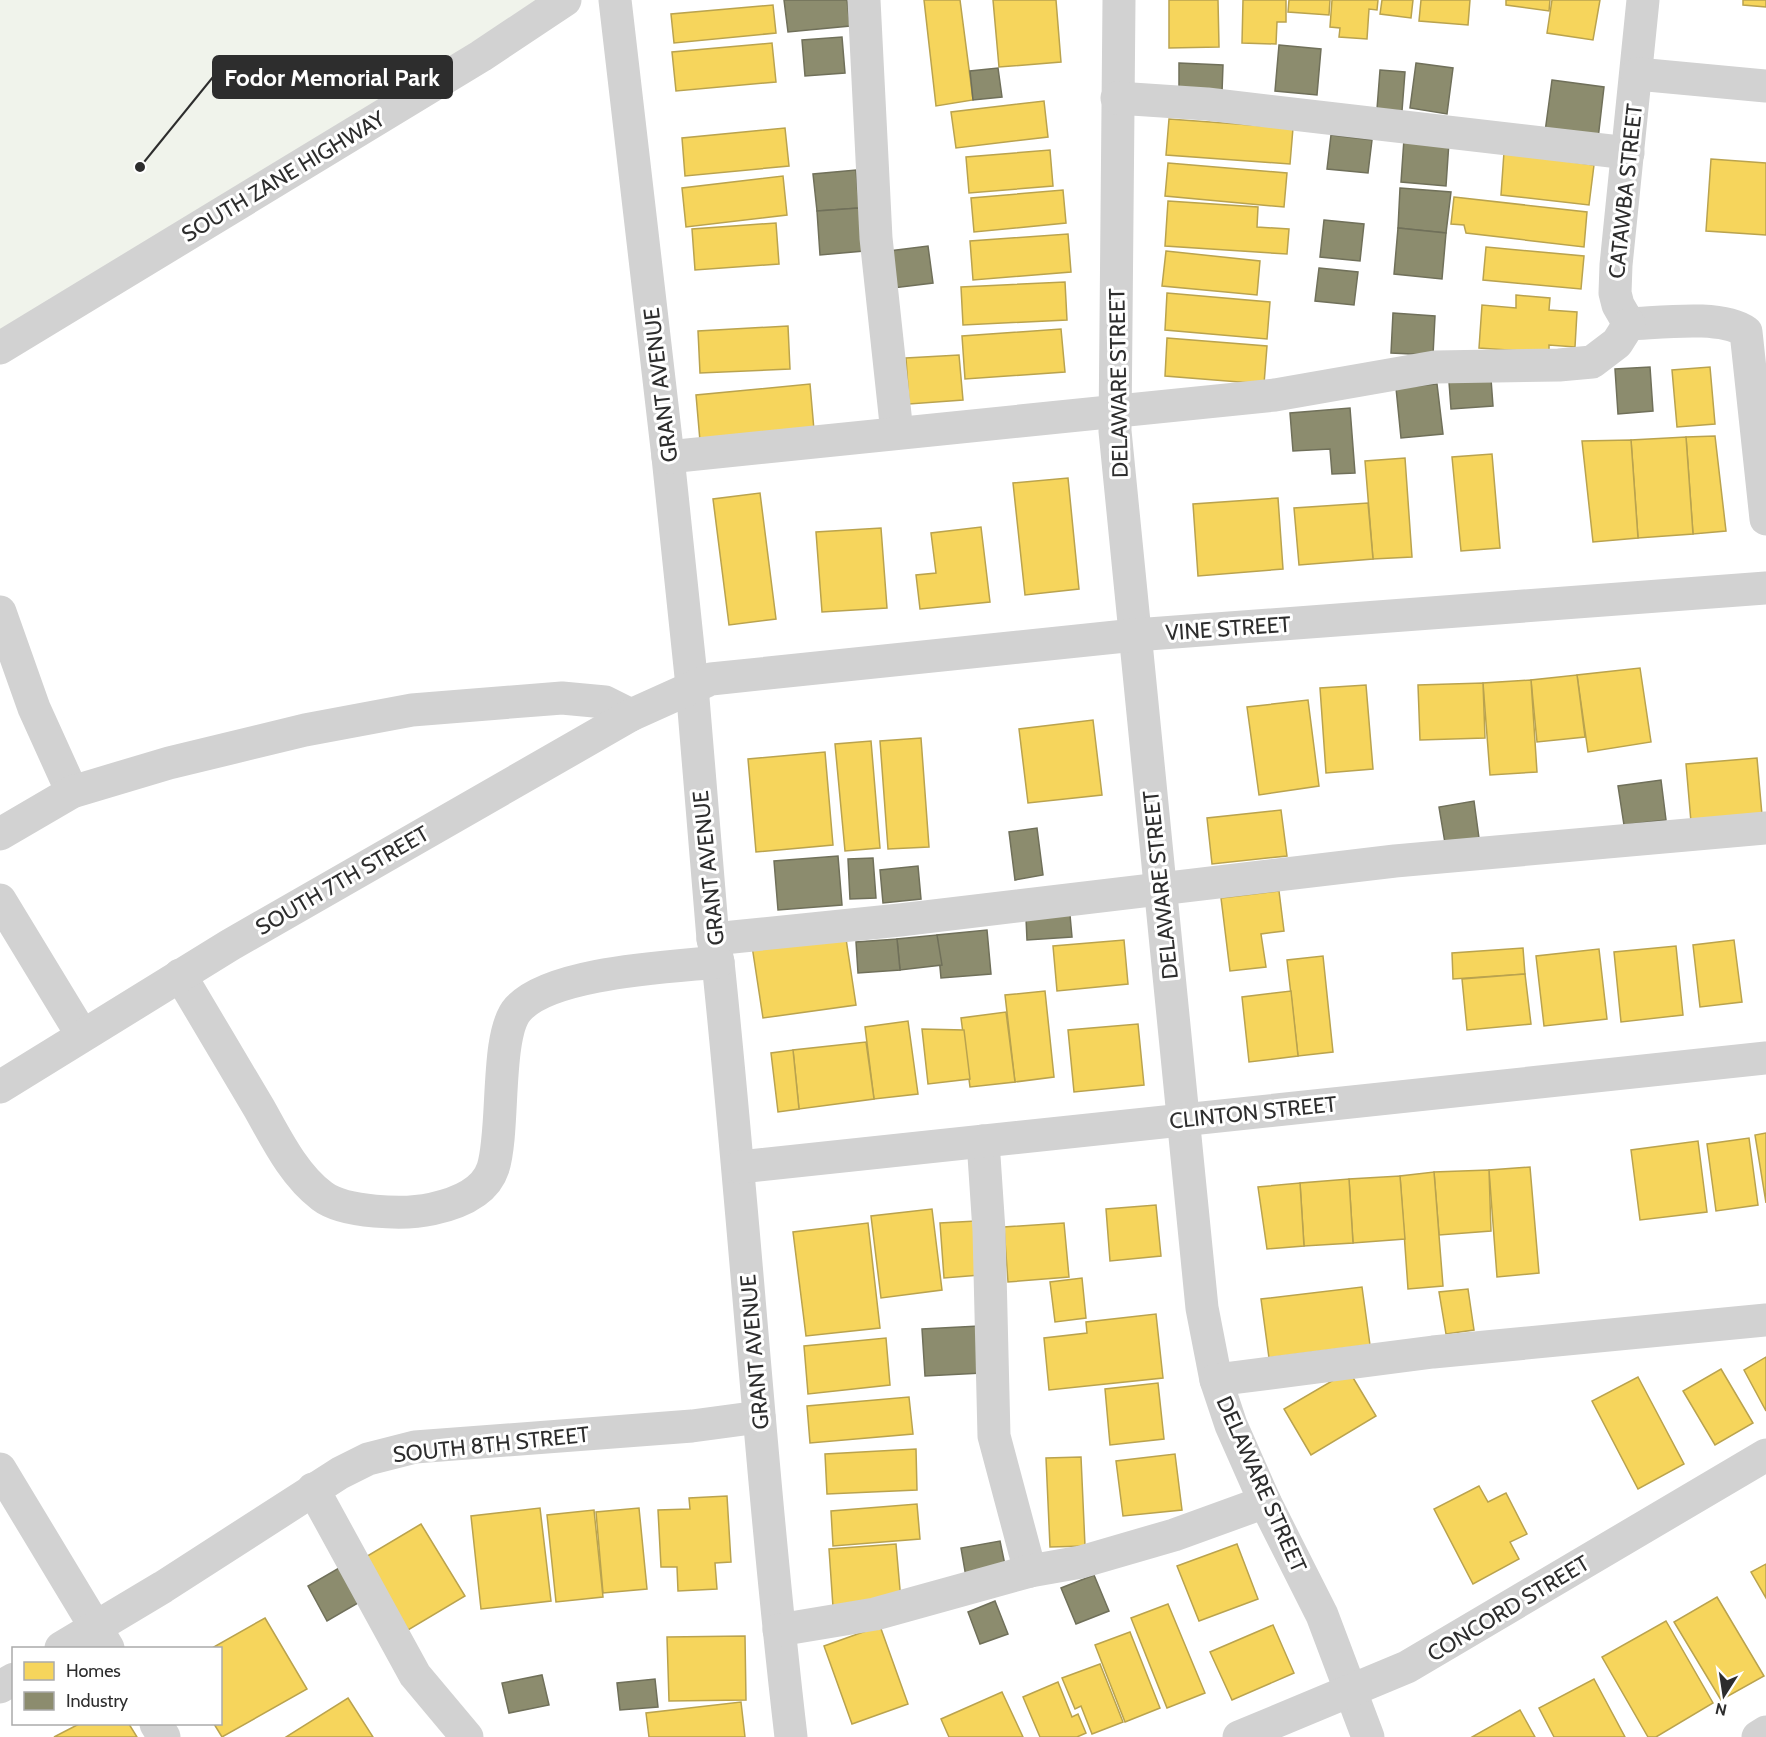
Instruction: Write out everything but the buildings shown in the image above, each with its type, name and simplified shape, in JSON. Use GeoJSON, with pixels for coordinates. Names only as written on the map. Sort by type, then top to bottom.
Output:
{"type":"FeatureCollection","features":[{"type":"Feature","properties":{"kind":"street","name":"SOUTH ZANE HIGHWAY"},"geometry":{"type":"LineString","coordinates":[[0,348],[481,56],[564,0]]}},
{"type":"Feature","properties":{"kind":"street","name":"GRANT AVENUE"},"geometry":{"type":"LineString","coordinates":[[615,0],[692,686],[716,950],[740,1167],[759,1417],[791,1737]]}},
{"type":"Feature","properties":{"kind":"street"},"geometry":{"type":"LineString","coordinates":[[864,0],[876,238],[897,433]]}},
{"type":"Feature","properties":{"kind":"street","name":"DELAWARE STREET"},"geometry":{"type":"LineString","coordinates":[[1119,0],[1115,413],[1202,1308],[1216,1380],[1231,1425],[1265,1502],[1322,1615],[1368,1737]]}},
{"type":"Feature","properties":{"kind":"street","name":"CATAWBA STREET"},"geometry":{"type":"LineString","coordinates":[[1629,324],[1618,305],[1616,293],[1643,0]]}},
{"type":"Feature","properties":{"kind":"street"},"geometry":{"type":"LineString","coordinates":[[1637,74],[1766,86]]}},
{"type":"Feature","properties":{"kind":"street"},"geometry":{"type":"LineString","coordinates":[[1117,98],[1207,104],[1628,153]]}},
{"type":"Feature","properties":{"kind":"street"},"geometry":{"type":"LineString","coordinates":[[668,457],[1275,395],[1435,367],[1559,365],[1592,362],[1617,342],[1629,324],[1703,322],[1756,330],[1766,519]]}},
{"type":"Feature","properties":{"kind":"street","name":"VINE STREET"},"geometry":{"type":"LineString","coordinates":[[692,686],[723,678],[1135,635],[1766,588]]}},
{"type":"Feature","properties":{"kind":"street"},"geometry":{"type":"LineString","coordinates":[[0,612],[34,708],[72,792]]}},
{"type":"Feature","properties":{"kind":"street","name":"SOUTH 7TH STREET"},"geometry":{"type":"LineString","coordinates":[[0,1087],[180,975],[631,715],[692,686]]}},
{"type":"Feature","properties":{"kind":"street"},"geometry":{"type":"LineString","coordinates":[[0,834],[72,792],[169,763],[305,730],[412,710],[562,698],[605,702],[631,715]]}},
{"type":"Feature","properties":{"kind":"street"},"geometry":{"type":"LineString","coordinates":[[180,975],[287,1156],[322,1197],[349,1208],[426,1210],[452,1204],[478,1190],[493,1170],[501,1124],[507,1031],[518,1008],[546,991],[716,950],[900,920],[1395,861],[1766,828]]}},
{"type":"Feature","properties":{"kind":"street"},"geometry":{"type":"LineString","coordinates":[[0,900],[82,1035]]}},
{"type":"Feature","properties":{"kind":"street","name":"CLINTON STREET"},"geometry":{"type":"LineString","coordinates":[[740,1167],[1182,1118],[1426,1095],[1766,1058]]}},
{"type":"Feature","properties":{"kind":"street"},"geometry":{"type":"LineString","coordinates":[[983,1141],[989,1231],[994,1436],[1030,1572]]}},
{"type":"Feature","properties":{"kind":"street"},"geometry":{"type":"LineString","coordinates":[[1216,1380],[1433,1352],[1766,1320]]}},
{"type":"Feature","properties":{"kind":"street","name":"SOUTH 8TH STREET"},"geometry":{"type":"LineString","coordinates":[[65,1647],[101,1638],[163,1587],[313,1489],[368,1459],[415,1447],[692,1426],[759,1417]]}},
{"type":"Feature","properties":{"kind":"street","name":"CONCORD STREET"},"geometry":{"type":"LineString","coordinates":[[1239,1737],[1407,1667],[1766,1455]]}},
{"type":"Feature","properties":{"kind":"street"},"geometry":{"type":"LineString","coordinates":[[0,1469],[101,1638]]}},
{"type":"Feature","properties":{"kind":"street"},"geometry":{"type":"LineString","coordinates":[[313,1489],[415,1675],[467,1737]]}},
{"type":"Feature","properties":{"kind":"street"},"geometry":{"type":"LineString","coordinates":[[779,1630],[875,1614],[1030,1572],[1081,1562],[1164,1538],[1265,1502]]}},
{"type":"Feature","properties":{"kind":"street"},"geometry":{"type":"LineString","coordinates":[[1758,1737],[1766,1732]]}},
{"type":"Feature","properties":{"kind":"shaded area"},"geometry":{"type":"Polygon","coordinates":[[[0,0],[560,0],[0,334],[0,0]]]}},
{"type":"Feature","properties":{"kind":"place","name":"Fodor Memorial Park"},"geometry":{"type":"Point","coordinates":[140,167]}}]}
